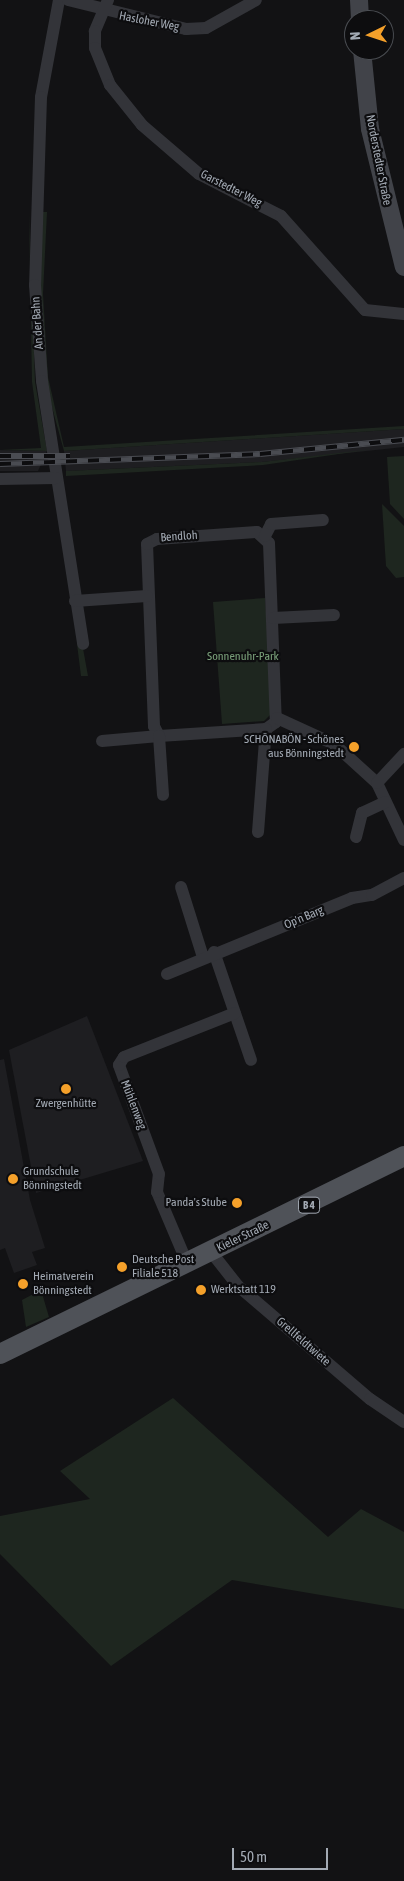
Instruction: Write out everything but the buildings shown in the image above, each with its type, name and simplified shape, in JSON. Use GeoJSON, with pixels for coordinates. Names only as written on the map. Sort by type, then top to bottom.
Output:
{"type":"FeatureCollection","features":[{"type":"Feature","properties":{"kind":"main road","name":"Norderstedter Straße"},"geometry":{"type":"LineString","coordinates":[[363,60],[370,129],[404,267]]}},
{"type":"Feature","properties":{"kind":"main road","name":"Kieler Straße"},"geometry":{"type":"LineString","coordinates":[[0,1354],[188,1265],[404,1156]]}},
{"type":"Feature","properties":{"kind":"street","name":"An der Bahn"},"geometry":{"type":"LineString","coordinates":[[59,0],[41,97],[35,285],[56,478],[83,644]]}},
{"type":"Feature","properties":{"kind":"street","name":"Hasloher Weg"},"geometry":{"type":"LineString","coordinates":[[68,0],[102,12],[158,26],[206,28],[256,0]]}},
{"type":"Feature","properties":{"kind":"street","name":"Garstedter Weg"},"geometry":{"type":"LineString","coordinates":[[108,0],[102,12],[95,39],[101,67],[121,100],[154,138],[199,174],[281,216],[365,310],[404,314]]}},
{"type":"Feature","properties":{"kind":"street"},"geometry":{"type":"LineString","coordinates":[[0,479],[56,478]]}},
{"type":"Feature","properties":{"kind":"street"},"geometry":{"type":"LineString","coordinates":[[278,718],[273,618],[265,536],[271,524],[323,520]]}},
{"type":"Feature","properties":{"kind":"street","name":"Bendloh"},"geometry":{"type":"LineString","coordinates":[[163,795],[159,736],[154,726],[144,554],[151,540],[258,532],[265,536]]}},
{"type":"Feature","properties":{"kind":"street"},"geometry":{"type":"LineString","coordinates":[[75,601],[147,596]]}},
{"type":"Feature","properties":{"kind":"street"},"geometry":{"type":"LineString","coordinates":[[273,618],[334,615]]}},
{"type":"Feature","properties":{"kind":"street"},"geometry":{"type":"LineString","coordinates":[[102,741],[266,729],[278,718]]}},
{"type":"Feature","properties":{"kind":"street"},"geometry":{"type":"LineString","coordinates":[[278,718],[334,744],[377,783],[404,840]]}},
{"type":"Feature","properties":{"kind":"street"},"geometry":{"type":"LineString","coordinates":[[258,832],[266,729]]}},
{"type":"Feature","properties":{"kind":"street"},"geometry":{"type":"LineString","coordinates":[[377,783],[404,754]]}},
{"type":"Feature","properties":{"kind":"street"},"geometry":{"type":"LineString","coordinates":[[356,837],[362,813],[386,802]]}},
{"type":"Feature","properties":{"kind":"street","name":"Op'n Barg"},"geometry":{"type":"LineString","coordinates":[[167,974],[209,955],[271,934],[352,898],[368,897],[404,878]]}},
{"type":"Feature","properties":{"kind":"street"},"geometry":{"type":"LineString","coordinates":[[181,887],[235,1013],[251,1060]]}},
{"type":"Feature","properties":{"kind":"street","name":"Mühlenweg"},"geometry":{"type":"LineString","coordinates":[[188,1265],[158,1192],[159,1174],[119,1068],[120,1061],[235,1013]]}},
{"type":"Feature","properties":{"kind":"street","name":"Grellfeldtwiete"},"geometry":{"type":"LineString","coordinates":[[212,1253],[224,1273],[245,1292],[370,1399],[404,1422]]}},
{"type":"Feature","properties":{"kind":"shaded area"},"geometry":{"type":"Polygon","coordinates":[[[404,429],[404,447],[262,462],[66,471],[64,451],[404,429]]]}},
{"type":"Feature","properties":{"kind":"shaded area"},"geometry":{"type":"Polygon","coordinates":[[[0,450],[47,451],[38,471],[0,471],[0,450]]]}},
{"type":"Feature","properties":{"kind":"shaded area","name":"Zwergenhütte"},"geometry":{"type":"Polygon","coordinates":[[[87,1016],[143,1161],[36,1193],[9,1050],[87,1016]]]}},
{"type":"Feature","properties":{"kind":"shaded area","name":"Grundschule Bönningstedt"},"geometry":{"type":"Polygon","coordinates":[[[4,1059],[30,1200],[45,1248],[32,1252],[37,1265],[14,1273],[5,1248],[0,1250],[0,1060],[4,1059]]]}},
{"type":"Feature","properties":{"kind":"green space"},"geometry":{"type":"Polygon","coordinates":[[[29,211],[35,382],[47,451],[0,450],[41,448],[32,382],[29,211]]]}},
{"type":"Feature","properties":{"kind":"green space"},"geometry":{"type":"Polygon","coordinates":[[[40,212],[47,212],[43,294],[48,377],[64,447],[404,426],[404,429],[64,451],[50,400],[39,311],[40,212]]]}},
{"type":"Feature","properties":{"kind":"green space"},"geometry":{"type":"Polygon","coordinates":[[[373,449],[263,465],[66,476],[66,471],[262,462],[373,449]]]}},
{"type":"Feature","properties":{"kind":"green space"},"geometry":{"type":"Polygon","coordinates":[[[404,456],[404,519],[390,504],[387,457],[404,456]]]}},
{"type":"Feature","properties":{"kind":"green space"},"geometry":{"type":"Polygon","coordinates":[[[382,504],[404,526],[404,577],[396,578],[386,566],[382,504]]]}},
{"type":"Feature","properties":{"kind":"green space","name":"Sonnenuhr-Park"},"geometry":{"type":"Polygon","coordinates":[[[265,598],[273,712],[264,721],[222,724],[213,602],[265,598]]]}},
{"type":"Feature","properties":{"kind":"green space"},"geometry":{"type":"Polygon","coordinates":[[[82,643],[88,676],[81,676],[77,644],[82,643]]]}},
{"type":"Feature","properties":{"kind":"green space"},"geometry":{"type":"Polygon","coordinates":[[[41,1290],[49,1317],[26,1327],[22,1300],[41,1290]]]}},
{"type":"Feature","properties":{"kind":"green space"},"geometry":{"type":"Polygon","coordinates":[[[173,1398],[328,1537],[361,1509],[404,1532],[404,1609],[232,1580],[111,1666],[0,1554],[0,1516],[90,1499],[60,1471],[173,1398]]]}},
{"type":"Feature","properties":{"kind":"railway"},"geometry":{"type":"LineString","coordinates":[[0,464],[260,454],[404,440]]}},
{"type":"Feature","properties":{"kind":"railway"},"geometry":{"type":"LineString","coordinates":[[0,456],[70,456]]}},
{"type":"Feature","properties":{"kind":"place","name":"SCHÖNABÖN - Schönes aus Bönningstedt"},"geometry":{"type":"Point","coordinates":[354,747]}},
{"type":"Feature","properties":{"kind":"place","name":"Zwergenhütte"},"geometry":{"type":"Point","coordinates":[66,1089]}},
{"type":"Feature","properties":{"kind":"place","name":"Grundschule Bönningstedt"},"geometry":{"type":"Point","coordinates":[13,1179]}},
{"type":"Feature","properties":{"kind":"place","name":"Panda's Stube"},"geometry":{"type":"Point","coordinates":[237,1203]}},
{"type":"Feature","properties":{"kind":"place","name":"Deutsche Post Filiale 518"},"geometry":{"type":"Point","coordinates":[122,1267]}},
{"type":"Feature","properties":{"kind":"place","name":"Heimatverein Bönningstedt"},"geometry":{"type":"Point","coordinates":[23,1284]}},
{"type":"Feature","properties":{"kind":"place","name":"Werktstatt 119"},"geometry":{"type":"Point","coordinates":[201,1290]}}]}
